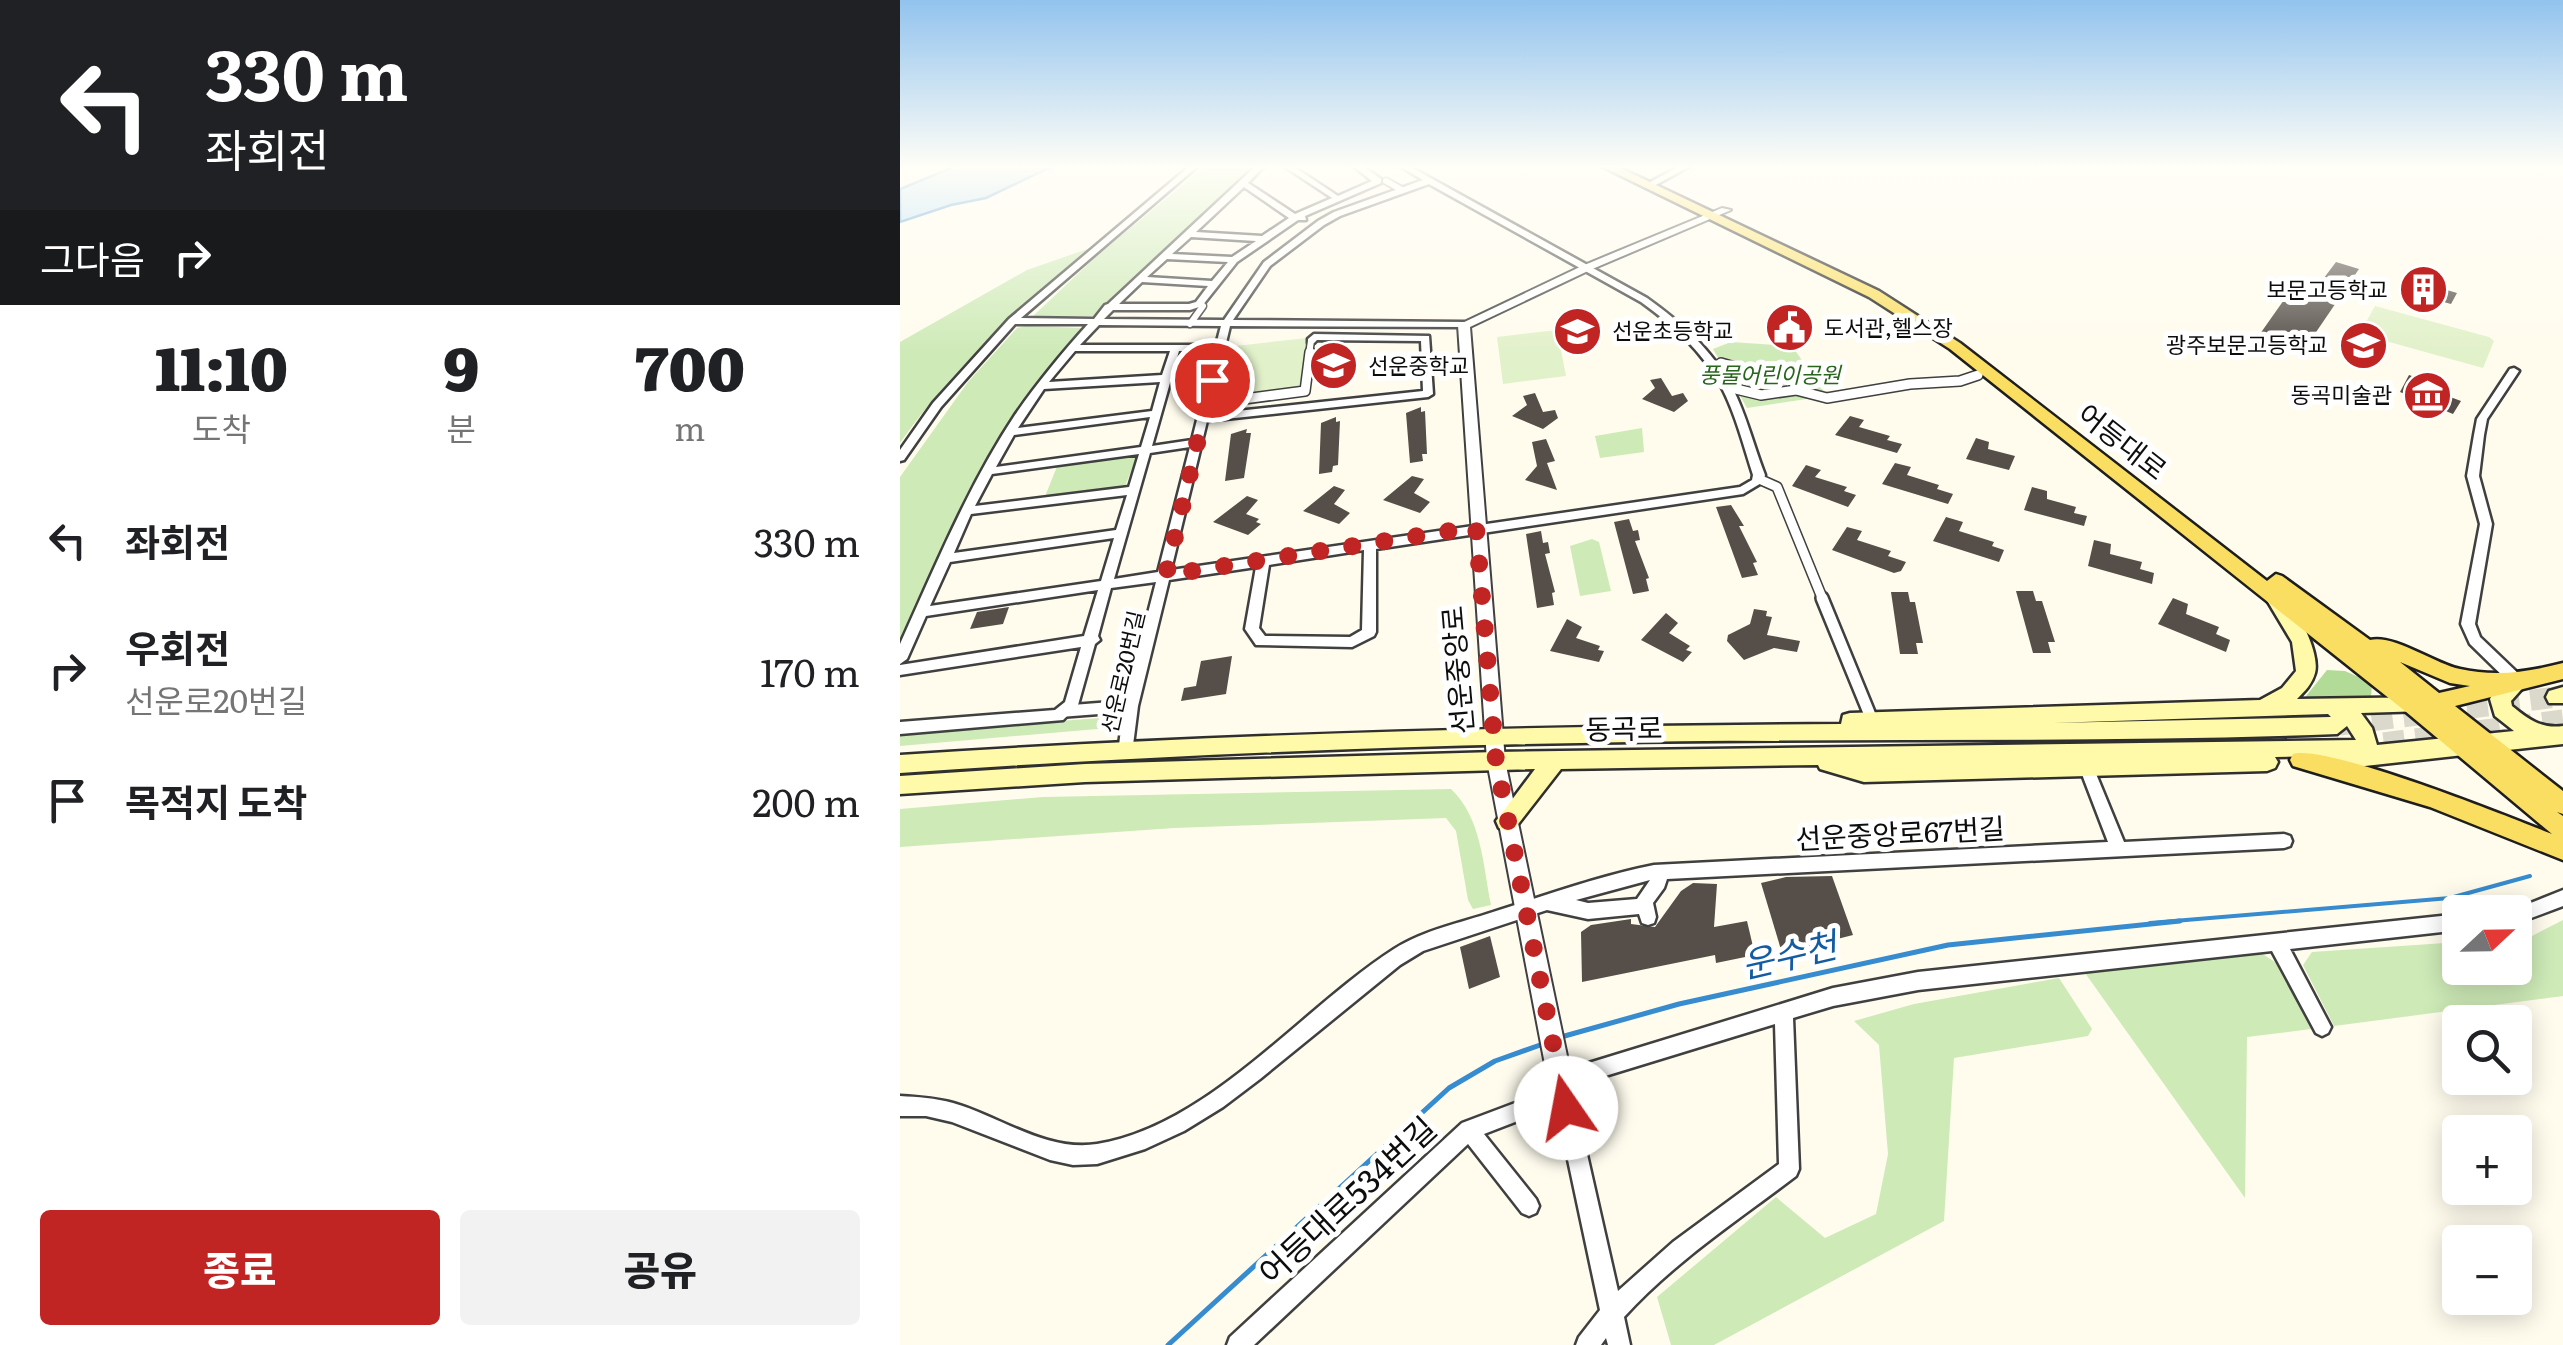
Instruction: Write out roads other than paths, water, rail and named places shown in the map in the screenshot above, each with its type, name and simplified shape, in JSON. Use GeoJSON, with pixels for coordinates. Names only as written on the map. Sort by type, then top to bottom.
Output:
{"type":"FeatureCollection","features":[{"type":"Feature","properties":{"kind":"main road","name":"어등대로"},"geometry":{"type":"LineString","coordinates":[[1746,228],[1874,294],[1955,346],[2412,704],[2563,830]]}},
{"type":"Feature","properties":{"kind":"main road","name":"어등대로"},"geometry":{"type":"LineString","coordinates":[[1752,228],[1862,276],[1957,333],[2156,490],[2437,702],[2563,804]]}},
{"type":"Feature","properties":{"kind":"main road"},"geometry":{"type":"LineString","coordinates":[[2238,708],[2294,694],[2307,675],[2304,648],[2273,595]]}},
{"type":"Feature","properties":{"kind":"main road"},"geometry":{"type":"LineString","coordinates":[[2341,629],[2452,676],[2495,683],[2518,682]]}},
{"type":"Feature","properties":{"kind":"main road"},"geometry":{"type":"LineString","coordinates":[[2334,717],[2437,702],[2563,671]]}},
{"type":"Feature","properties":{"kind":"main road"},"geometry":{"type":"LineString","coordinates":[[2518,682],[2500,699],[2502,710],[2526,729],[2560,736]]}},
{"type":"Feature","properties":{"kind":"main road"},"geometry":{"type":"LineString","coordinates":[[1688,732],[1872,720],[2238,708],[2352,718],[2365,732],[2366,747],[2353,753]]}},
{"type":"Feature","properties":{"kind":"main road","name":"동곡로"},"geometry":{"type":"LineString","coordinates":[[900,764],[1688,732],[2090,732],[2334,717]]}},
{"type":"Feature","properties":{"kind":"main road"},"geometry":{"type":"LineString","coordinates":[[1806,756],[1864,772],[2087,769],[2301,760],[2353,753],[2492,746],[2560,736]]}},
{"type":"Feature","properties":{"kind":"main road","name":"동곡로"},"geometry":{"type":"LineString","coordinates":[[900,786],[1085,773],[1496,761],[2353,753]]}},
{"type":"Feature","properties":{"kind":"main road"},"geometry":{"type":"LineString","coordinates":[[1507,821],[1555,760]]}},
{"type":"Feature","properties":{"kind":"main road"},"geometry":{"type":"LineString","coordinates":[[2301,760],[2375,776],[2443,798],[2563,850]]}},
{"type":"Feature","properties":{"kind":"street"},"geometry":{"type":"LineString","coordinates":[[900,458],[937,405],[1012,322],[1123,228]]}},
{"type":"Feature","properties":{"kind":"street"},"geometry":{"type":"LineString","coordinates":[[900,659],[968,512],[1010,432],[1041,386],[1108,307],[1194,228]]}},
{"type":"Feature","properties":{"kind":"street"},"geometry":{"type":"LineString","coordinates":[[1108,307],[1190,308],[1200,304],[1234,260],[1280,228]]}},
{"type":"Feature","properties":{"kind":"street","name":"선운로20번길"},"geometry":{"type":"LineString","coordinates":[[1125,753],[1131,706],[1226,324],[1267,264],[1316,228]]}},
{"type":"Feature","properties":{"kind":"street"},"geometry":{"type":"LineString","coordinates":[[1513,228],[1656,308],[1703,351],[1728,389],[1759,478],[1777,486],[1872,720]]}},
{"type":"Feature","properties":{"kind":"street"},"geometry":{"type":"LineString","coordinates":[[1012,322],[1464,324],[1683,228]]}},
{"type":"Feature","properties":{"kind":"street"},"geometry":{"type":"LineString","coordinates":[[1187,234],[1264,239]]}},
{"type":"Feature","properties":{"kind":"street"},"geometry":{"type":"LineString","coordinates":[[1163,256],[1234,260]]}},
{"type":"Feature","properties":{"kind":"street"},"geometry":{"type":"LineString","coordinates":[[1139,279],[1214,284]]}},
{"type":"Feature","properties":{"kind":"street"},"geometry":{"type":"LineString","coordinates":[[1190,324],[1203,306]]}},
{"type":"Feature","properties":{"kind":"street","name":"선운중앙로"},"geometry":{"type":"LineString","coordinates":[[1464,324],[1496,761],[1546,1016],[1619,1345]]}},
{"type":"Feature","properties":{"kind":"street"},"geometry":{"type":"LineString","coordinates":[[1203,418],[1428,394],[1426,338],[1311,340],[1305,391],[1206,404]]}},
{"type":"Feature","properties":{"kind":"street"},"geometry":{"type":"LineString","coordinates":[[1072,348],[1218,348]]}},
{"type":"Feature","properties":{"kind":"street"},"geometry":{"type":"LineString","coordinates":[[1066,711],[1093,640],[1175,348]]}},
{"type":"Feature","properties":{"kind":"street"},"geometry":{"type":"LineString","coordinates":[[1721,362],[1746,370]]}},
{"type":"Feature","properties":{"kind":"street"},"geometry":{"type":"LineString","coordinates":[[2514,371],[2491,403],[2479,435],[2473,476],[2486,524],[2468,624],[2475,640],[2518,682]]}},
{"type":"Feature","properties":{"kind":"street"},"geometry":{"type":"LineString","coordinates":[[1736,388],[1761,395],[1796,390],[1827,398],[1978,376]]}},
{"type":"Feature","properties":{"kind":"street"},"geometry":{"type":"LineString","coordinates":[[1041,386],[1168,378]]}},
{"type":"Feature","properties":{"kind":"street"},"geometry":{"type":"LineString","coordinates":[[1010,432],[1158,413]]}},
{"type":"Feature","properties":{"kind":"street"},"geometry":{"type":"LineString","coordinates":[[990,470],[1198,443]]}},
{"type":"Feature","properties":{"kind":"street"},"geometry":{"type":"LineString","coordinates":[[921,612],[1743,490],[1759,478]]}},
{"type":"Feature","properties":{"kind":"street"},"geometry":{"type":"LineString","coordinates":[[968,512],[1134,490]]}},
{"type":"Feature","properties":{"kind":"street"},"geometry":{"type":"LineString","coordinates":[[946,558],[1121,533]]}},
{"type":"Feature","properties":{"kind":"street"},"geometry":{"type":"LineString","coordinates":[[1263,561],[1252,630],[1261,641],[1352,642],[1369,632],[1370,546]]}},
{"type":"Feature","properties":{"kind":"street"},"geometry":{"type":"LineString","coordinates":[[900,670],[1093,640]]}},
{"type":"Feature","properties":{"kind":"street"},"geometry":{"type":"LineString","coordinates":[[900,728],[1058,716],[1066,711],[1131,706]]}},
{"type":"Feature","properties":{"kind":"street"},"geometry":{"type":"LineString","coordinates":[[2087,769],[2118,847]]}},
{"type":"Feature","properties":{"kind":"street","name":"선운중앙로67번길"},"geometry":{"type":"LineString","coordinates":[[900,1106],[922,1104],[949,1109],[1060,1153],[1093,1155],[1123,1147],[1195,1113],[1327,1016],[1396,956],[1578,889],[1661,872],[2284,841]]}},
{"type":"Feature","properties":{"kind":"street"},"geometry":{"type":"LineString","coordinates":[[1546,902],[1588,911],[1644,911],[1661,872]]}},
{"type":"Feature","properties":{"kind":"street"},"geometry":{"type":"LineString","coordinates":[[2532,910],[2563,898]]}},
{"type":"Feature","properties":{"kind":"street"},"geometry":{"type":"LineString","coordinates":[[1558,1071],[1579,1075],[1833,997],[1918,982],[2442,924]]}},
{"type":"Feature","properties":{"kind":"street"},"geometry":{"type":"LineString","coordinates":[[2277,942],[2322,1027]]}},
{"type":"Feature","properties":{"kind":"street"},"geometry":{"type":"LineString","coordinates":[[1587,1345],[1610,1311],[1636,1286],[1789,1169],[1784,1012]]}},
{"type":"Feature","properties":{"kind":"street","name":"어등대로534번길"},"geometry":{"type":"LineString","coordinates":[[1238,1345],[1469,1130],[1529,1107],[1558,1071]]}},
{"type":"Feature","properties":{"kind":"street"},"geometry":{"type":"LineString","coordinates":[[1469,1130],[1529,1206]]}},
{"type":"Feature","properties":{"kind":"waterway","name":"운수천"},"geometry":{"type":"LineString","coordinates":[[2150,923],[2450,898],[2530,876]]}},
{"type":"Feature","properties":{"kind":"waterway","name":"운수천"},"geometry":{"type":"LineString","coordinates":[[1561,1037],[1679,1004],[1948,945],[2180,921]]}},
{"type":"Feature","properties":{"kind":"waterway","name":"운수천"},"geometry":{"type":"LineString","coordinates":[[1168,1345],[1449,1088],[1495,1061],[1543,1044]]}},
{"type":"Feature","properties":{"kind":"tunnel"},"geometry":{"type":"LineString","coordinates":[[2340,725],[2556,697]]}},
{"type":"Feature","properties":{"kind":"tunnel"},"geometry":{"type":"LineString","coordinates":[[2352,747],[2563,720]]}},
{"type":"Feature","properties":{"kind":"place","name":"보문고등학교"},"geometry":{"type":"Point","coordinates":[2423,290]}},
{"type":"Feature","properties":{"kind":"place","name":"도서관,헬스장"},"geometry":{"type":"Point","coordinates":[1789,328]}},
{"type":"Feature","properties":{"kind":"place","name":"선운초등학교"},"geometry":{"type":"Point","coordinates":[1577,331]}},
{"type":"Feature","properties":{"kind":"place","name":"광주보문고등학교"},"geometry":{"type":"Point","coordinates":[2363,345]}},
{"type":"Feature","properties":{"kind":"place","name":"선운중학교"},"geometry":{"type":"Point","coordinates":[1333,366]}},
{"type":"Feature","properties":{"kind":"place","name":"동곡미술관"},"geometry":{"type":"Point","coordinates":[2427,395]}},
{"type":"Feature","properties":{"kind":"park label","name":"풍물어린이공원"},"geometry":{"type":"Point","coordinates":[1770,375]}}]}
